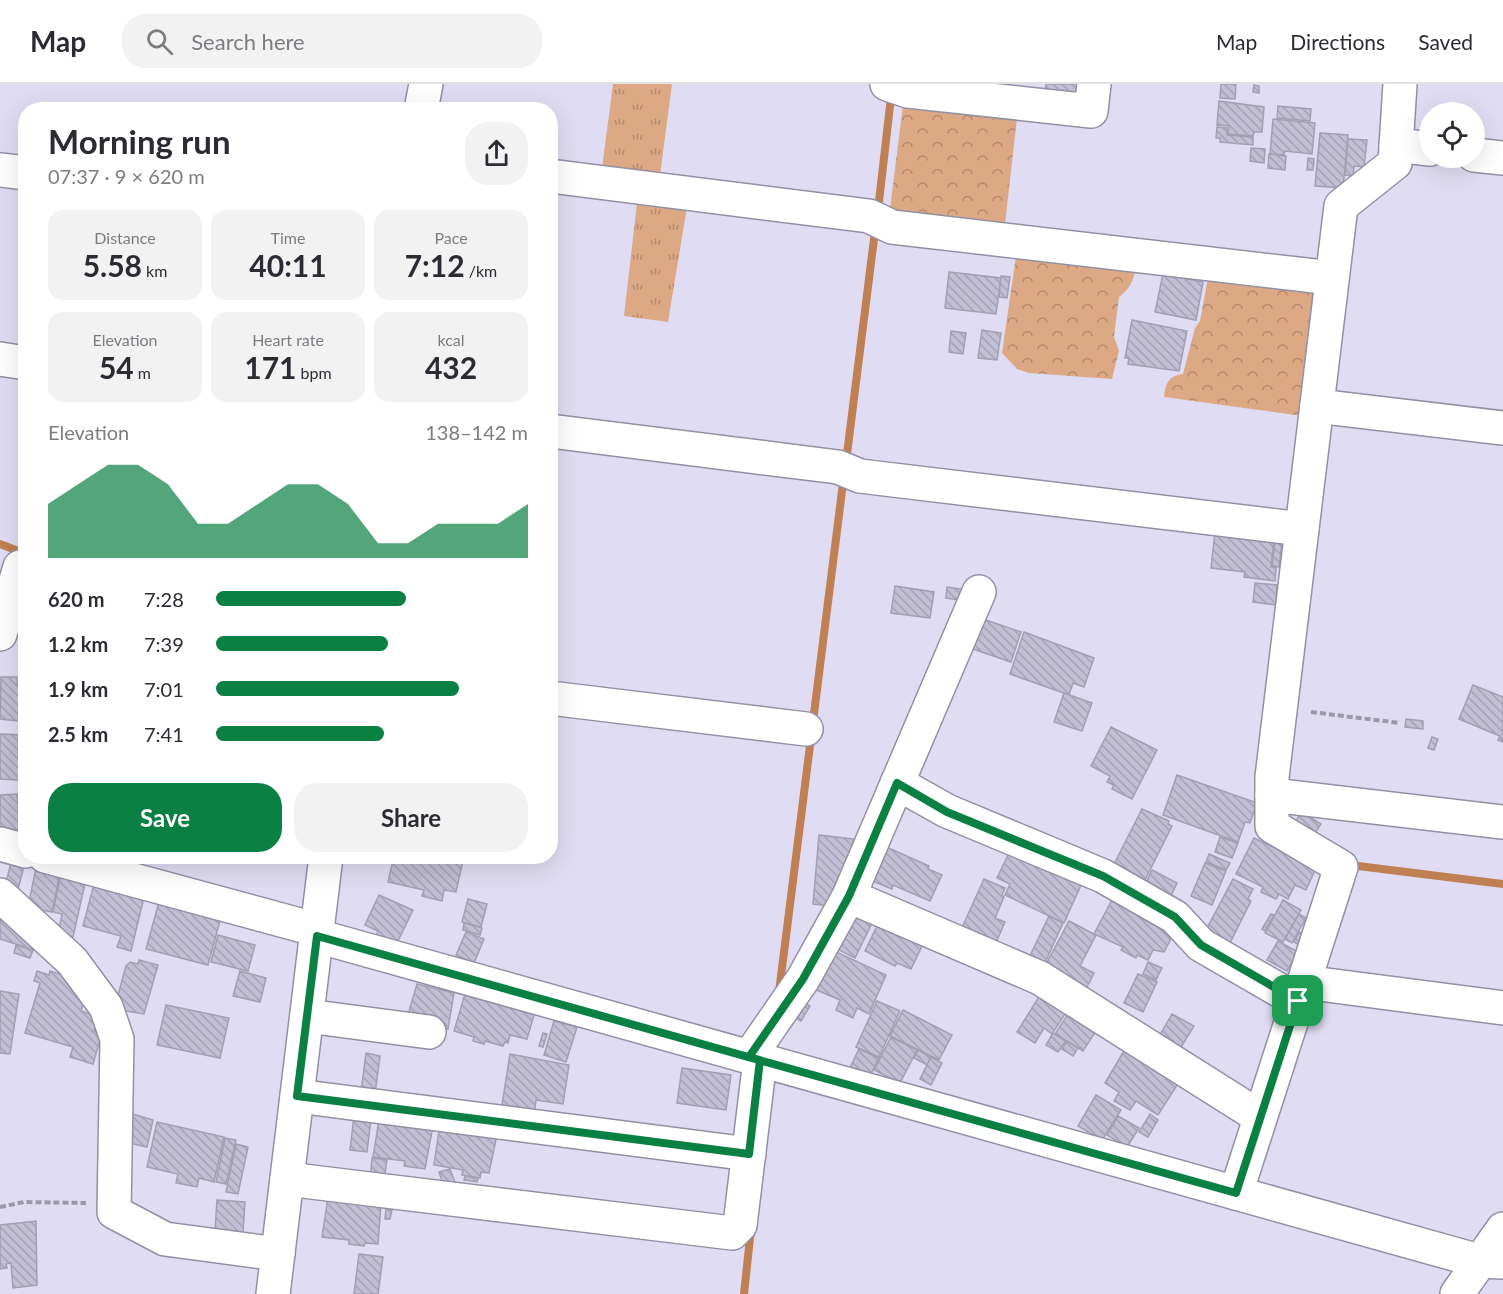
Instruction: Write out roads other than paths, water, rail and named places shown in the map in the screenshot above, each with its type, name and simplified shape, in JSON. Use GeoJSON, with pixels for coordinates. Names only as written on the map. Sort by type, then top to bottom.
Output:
{"type":"FeatureCollection","features":[{"type":"Feature","properties":{"kind":"street"},"geometry":{"type":"LineString","coordinates":[[423,102],[426,84]]}},
{"type":"Feature","properties":{"kind":"street"},"geometry":{"type":"LineString","coordinates":[[887,84],[908,92],[1091,111],[1094,84]]}},
{"type":"Feature","properties":{"kind":"street"},"geometry":{"type":"LineString","coordinates":[[1236,1193],[1341,867],[1272,826],[1272,795],[1341,206],[1395,162],[1400,84]]}},
{"type":"Feature","properties":{"kind":"street"},"geometry":{"type":"LineString","coordinates":[[1396,145],[1419,148]]}},
{"type":"Feature","properties":{"kind":"street"},"geometry":{"type":"LineString","coordinates":[[1485,156],[1503,158]]}},
{"type":"Feature","properties":{"kind":"street"},"geometry":{"type":"LineString","coordinates":[[0,170],[18,172]]}},
{"type":"Feature","properties":{"kind":"street"},"geometry":{"type":"LineString","coordinates":[[558,177],[869,216],[892,227],[1332,278]]}},
{"type":"Feature","properties":{"kind":"street"},"geometry":{"type":"LineString","coordinates":[[0,359],[18,362]]}},
{"type":"Feature","properties":{"kind":"street"},"geometry":{"type":"LineString","coordinates":[[1317,406],[1503,428]]}},
{"type":"Feature","properties":{"kind":"street"},"geometry":{"type":"LineString","coordinates":[[558,432],[838,467],[860,476],[1302,529]]}},
{"type":"Feature","properties":{"kind":"street"},"geometry":{"type":"LineString","coordinates":[[0,634],[15,565]]}},
{"type":"Feature","properties":{"kind":"street"},"geometry":{"type":"LineString","coordinates":[[287,1179],[732,1233],[740,1225],[749,1154],[754,1059],[803,979],[849,896],[979,592]]}},
{"type":"Feature","properties":{"kind":"street"},"geometry":{"type":"LineString","coordinates":[[558,699],[806,729]]}},
{"type":"Feature","properties":{"kind":"street"},"geometry":{"type":"LineString","coordinates":[[897,783],[947,812],[1103,876],[1175,917],[1201,945],[1301,991],[1503,1008]]}},
{"type":"Feature","properties":{"kind":"street"},"geometry":{"type":"LineString","coordinates":[[1272,795],[1503,822]]}},
{"type":"Feature","properties":{"kind":"street"},"geometry":{"type":"LineString","coordinates":[[0,844],[18,849]]}},
{"type":"Feature","properties":{"kind":"street"},"geometry":{"type":"LineString","coordinates":[[72,864],[754,1059],[1491,1262]]}},
{"type":"Feature","properties":{"kind":"street"},"geometry":{"type":"LineString","coordinates":[[273,1294],[325,864]]}},
{"type":"Feature","properties":{"kind":"street"},"geometry":{"type":"LineString","coordinates":[[0,895],[72,961],[106,1007],[110,1018],[117,1039],[114,1212],[165,1239],[278,1254]]}},
{"type":"Feature","properties":{"kind":"street"},"geometry":{"type":"LineString","coordinates":[[849,896],[1040,978],[1260,1117]]}},
{"type":"Feature","properties":{"kind":"street"},"geometry":{"type":"LineString","coordinates":[[307,1016],[429,1032]]}},
{"type":"Feature","properties":{"kind":"street"},"geometry":{"type":"LineString","coordinates":[[297,1096],[749,1154]]}},
{"type":"Feature","properties":{"kind":"street"},"geometry":{"type":"LineString","coordinates":[[1457,1294],[1491,1262],[1503,1229]]}},
{"type":"Feature","properties":{"kind":"waterway"},"geometry":{"type":"LineString","coordinates":[[878,210],[891,97]]}},
{"type":"Feature","properties":{"kind":"waterway"},"geometry":{"type":"LineString","coordinates":[[846,462],[875,231]]}},
{"type":"Feature","properties":{"kind":"waterway"},"geometry":{"type":"LineString","coordinates":[[779,992],[843,483]]}},
{"type":"Feature","properties":{"kind":"waterway"},"geometry":{"type":"LineString","coordinates":[[0,544],[18,551]]}},
{"type":"Feature","properties":{"kind":"waterway"},"geometry":{"type":"LineString","coordinates":[[1358,866],[1503,884]]}},
{"type":"Feature","properties":{"kind":"waterway"},"geometry":{"type":"LineString","coordinates":[[744,1294],[751,1229]]}}]}
